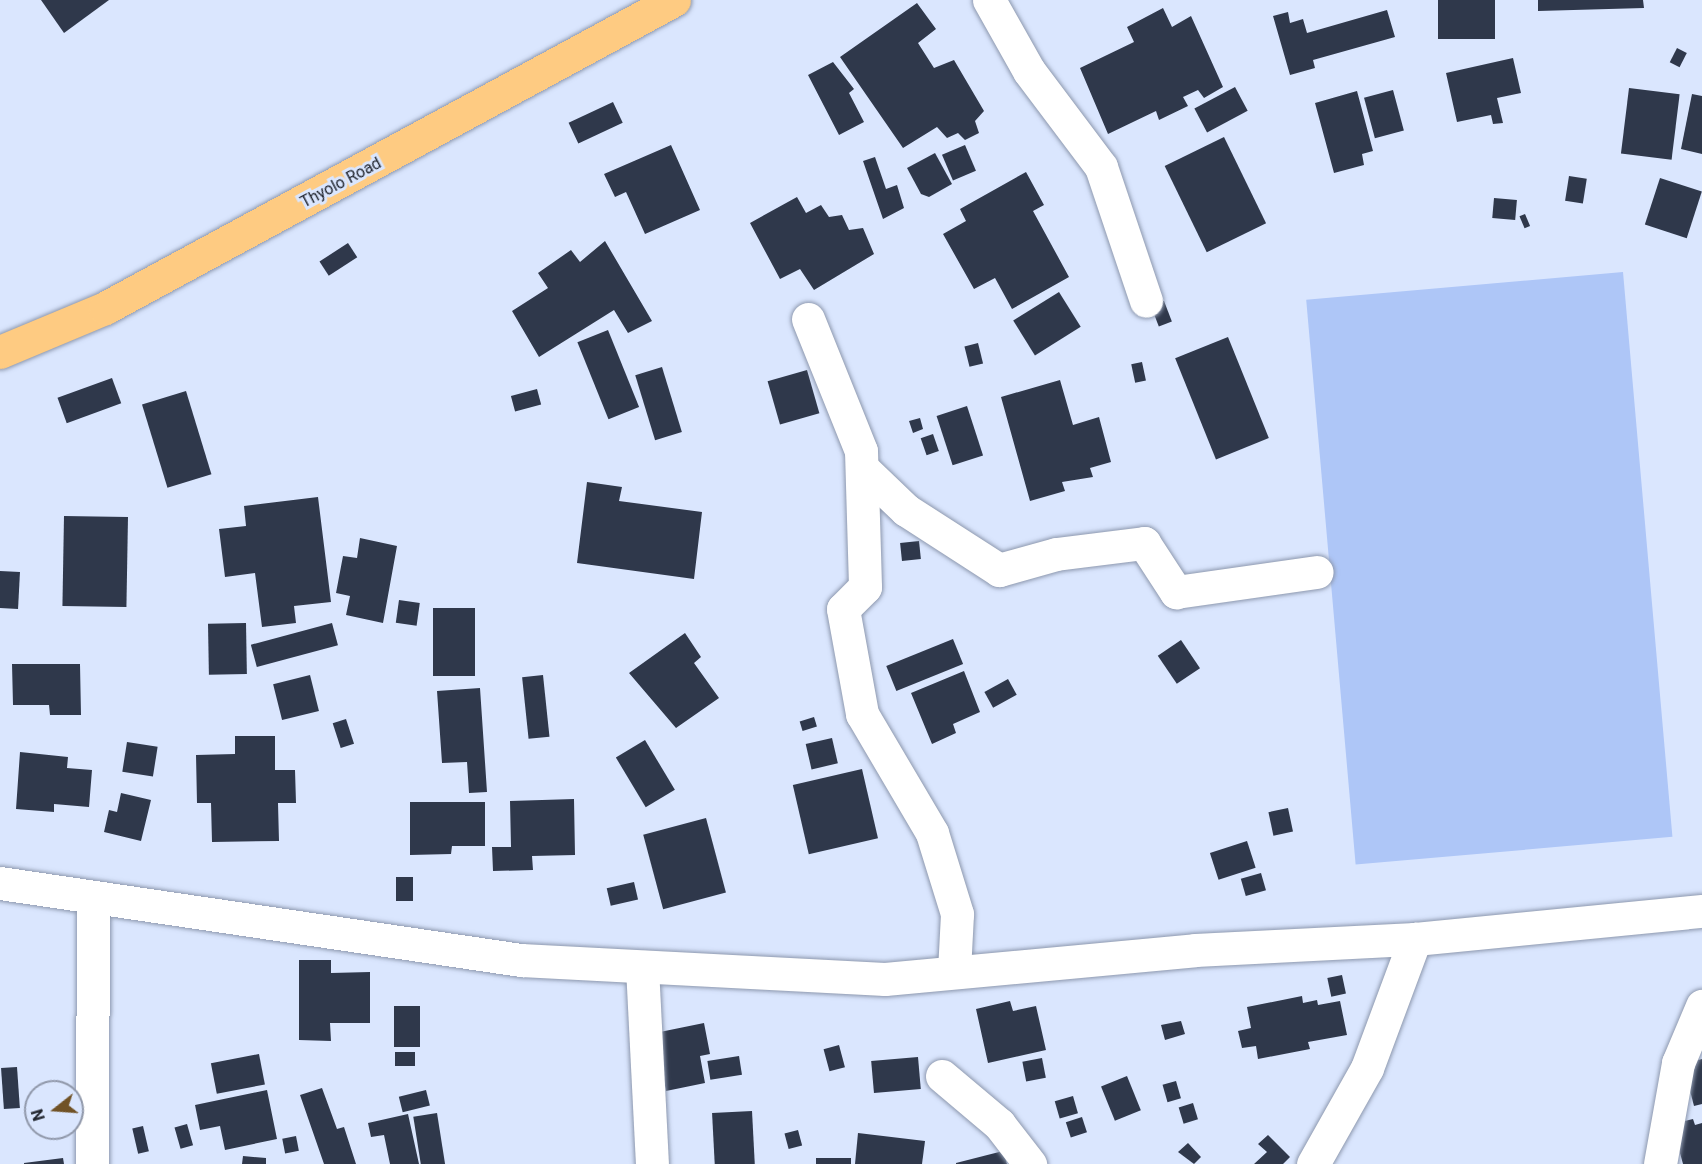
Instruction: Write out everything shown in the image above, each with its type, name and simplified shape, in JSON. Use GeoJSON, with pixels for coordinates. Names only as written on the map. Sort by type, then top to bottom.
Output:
{"type":"FeatureCollection","features":[{"type":"Feature","properties":{"kind":"highway","name":"Thyolo Road"},"geometry":{"type":"LineString","coordinates":[[0,352],[105,308],[674,0]]}},
{"type":"Feature","properties":{"kind":"street"},"geometry":{"type":"LineString","coordinates":[[989,0],[1029,71],[1101,167],[1146,301]]}},
{"type":"Feature","properties":{"kind":"street"},"geometry":{"type":"LineString","coordinates":[[808,319],[861,451],[865,587],[843,609],[862,714],[932,833],[957,914],[954,972]]}},
{"type":"Feature","properties":{"kind":"street"},"geometry":{"type":"LineString","coordinates":[[862,468],[906,510],[999,570],[1056,555],[1143,543],[1176,592],[1317,572]]}},
{"type":"Feature","properties":{"kind":"street"},"geometry":{"type":"LineString","coordinates":[[0,883],[521,960],[885,979],[1195,950],[1415,939],[1702,911]]}},
{"type":"Feature","properties":{"kind":"street"},"geometry":{"type":"LineString","coordinates":[[92,1164],[93,897]]}},
{"type":"Feature","properties":{"kind":"street"},"geometry":{"type":"LineString","coordinates":[[1313,1164],[1367,1068],[1415,939]]}},
{"type":"Feature","properties":{"kind":"street"},"geometry":{"type":"LineString","coordinates":[[642,967],[652,1164]]}},
{"type":"Feature","properties":{"kind":"street"},"geometry":{"type":"LineString","coordinates":[[1660,1164],[1678,1063],[1702,1006]]}},
{"type":"Feature","properties":{"kind":"street"},"geometry":{"type":"LineString","coordinates":[[942,1076],[999,1124],[1030,1164]]}},
{"type":"Feature","properties":{"kind":"shaded area"},"geometry":{"type":"Polygon","coordinates":[[[1623,272],[1672,837],[1356,865],[1306,300],[1623,272]]]}},
{"type":"Feature","properties":{"kind":"building"},"geometry":{"type":"Polygon","coordinates":[[[41,0],[109,0],[64,33],[41,0]]]}},
{"type":"Feature","properties":{"kind":"building"},"geometry":{"type":"Polygon","coordinates":[[[1438,0],[1495,0],[1495,39],[1438,39],[1438,0]]]}},
{"type":"Feature","properties":{"kind":"building"},"geometry":{"type":"Polygon","coordinates":[[[1538,0],[1643,0],[1644,8],[1538,11],[1538,0]]]}},
{"type":"Feature","properties":{"kind":"building"},"geometry":{"type":"Polygon","coordinates":[[[917,3],[936,29],[918,43],[934,68],[954,60],[984,111],[975,121],[979,133],[965,140],[958,133],[947,138],[937,127],[903,148],[840,57],[917,3]]]}},
{"type":"Feature","properties":{"kind":"building"},"geometry":{"type":"Polygon","coordinates":[[[1163,8],[1172,27],[1191,16],[1223,87],[1204,98],[1198,90],[1183,97],[1188,106],[1159,120],[1156,111],[1108,134],[1080,68],[1134,42],[1127,27],[1163,8]]]}},
{"type":"Feature","properties":{"kind":"building"},"geometry":{"type":"Polygon","coordinates":[[[1387,10],[1395,37],[1313,60],[1315,68],[1290,75],[1273,16],[1288,12],[1290,23],[1303,19],[1307,33],[1387,10]]]}},
{"type":"Feature","properties":{"kind":"building"},"geometry":{"type":"Polygon","coordinates":[[[1677,48],[1687,53],[1680,67],[1670,62],[1677,48]]]}},
{"type":"Feature","properties":{"kind":"building"},"geometry":{"type":"Polygon","coordinates":[[[1513,58],[1521,93],[1497,98],[1503,123],[1493,124],[1491,115],[1457,122],[1446,73],[1513,58]]]}},
{"type":"Feature","properties":{"kind":"building"},"geometry":{"type":"Polygon","coordinates":[[[833,62],[854,89],[849,93],[864,122],[839,135],[808,75],[833,62]]]}},
{"type":"Feature","properties":{"kind":"building"},"geometry":{"type":"Polygon","coordinates":[[[1235,87],[1248,111],[1207,132],[1194,109],[1235,87]]]}},
{"type":"Feature","properties":{"kind":"building"},"geometry":{"type":"Polygon","coordinates":[[[1629,88],[1680,94],[1672,160],[1621,154],[1629,88]]]}},
{"type":"Feature","properties":{"kind":"building"},"geometry":{"type":"Polygon","coordinates":[[[1393,90],[1404,131],[1375,138],[1364,98],[1393,90]]]}},
{"type":"Feature","properties":{"kind":"building"},"geometry":{"type":"Polygon","coordinates":[[[1357,91],[1373,151],[1362,154],[1364,165],[1334,173],[1315,103],[1357,91]]]}},
{"type":"Feature","properties":{"kind":"building"},"geometry":{"type":"Polygon","coordinates":[[[1692,94],[1702,96],[1702,154],[1681,149],[1692,94]]]}},
{"type":"Feature","properties":{"kind":"building"},"geometry":{"type":"Polygon","coordinates":[[[613,102],[623,123],[578,144],[569,123],[613,102]]]}},
{"type":"Feature","properties":{"kind":"building"},"geometry":{"type":"Polygon","coordinates":[[[1224,137],[1266,223],[1207,252],[1165,166],[1224,137]]]}},
{"type":"Feature","properties":{"kind":"building"},"geometry":{"type":"Polygon","coordinates":[[[671,145],[700,210],[645,234],[626,192],[615,197],[604,174],[671,145]]]}},
{"type":"Feature","properties":{"kind":"building"},"geometry":{"type":"Polygon","coordinates":[[[965,145],[976,171],[953,181],[942,155],[965,145]]]}},
{"type":"Feature","properties":{"kind":"building"},"geometry":{"type":"Polygon","coordinates":[[[935,153],[952,184],[929,197],[921,194],[907,168],[935,153]]]}},
{"type":"Feature","properties":{"kind":"building"},"geometry":{"type":"Polygon","coordinates":[[[875,157],[886,189],[897,185],[904,208],[883,219],[863,161],[875,157]]]}},
{"type":"Feature","properties":{"kind":"building"},"geometry":{"type":"Polygon","coordinates":[[[1026,172],[1044,205],[1033,211],[1069,277],[1012,309],[995,278],[974,289],[943,234],[966,221],[960,209],[1026,172]]]}},
{"type":"Feature","properties":{"kind":"building"},"geometry":{"type":"Polygon","coordinates":[[[1569,176],[1587,179],[1583,204],[1565,201],[1569,176]]]}},
{"type":"Feature","properties":{"kind":"building"},"geometry":{"type":"Polygon","coordinates":[[[1660,178],[1702,192],[1687,238],[1645,225],[1660,178]]]}},
{"type":"Feature","properties":{"kind":"building"},"geometry":{"type":"Polygon","coordinates":[[[797,197],[806,213],[821,205],[829,217],[842,215],[849,230],[863,228],[874,254],[814,290],[800,269],[780,279],[750,223],[797,197]]]}},
{"type":"Feature","properties":{"kind":"building"},"geometry":{"type":"Polygon","coordinates":[[[1494,198],[1517,200],[1515,220],[1492,218],[1494,198]]]}},
{"type":"Feature","properties":{"kind":"building"},"geometry":{"type":"Polygon","coordinates":[[[1525,214],[1530,226],[1525,228],[1519,216],[1525,214]]]}},
{"type":"Feature","properties":{"kind":"building"},"geometry":{"type":"Polygon","coordinates":[[[605,241],[652,321],[628,333],[614,310],[539,357],[512,311],[548,288],[538,273],[571,250],[580,262],[605,241]]]}},
{"type":"Feature","properties":{"kind":"building"},"geometry":{"type":"Polygon","coordinates":[[[348,243],[357,257],[329,276],[319,262],[348,243]]]}},
{"type":"Feature","properties":{"kind":"building"},"geometry":{"type":"Polygon","coordinates":[[[1059,292],[1081,327],[1035,355],[1013,321],[1059,292]]]}},
{"type":"Feature","properties":{"kind":"building"},"geometry":{"type":"Polygon","coordinates":[[[1164,301],[1172,322],[1159,327],[1151,306],[1164,301]]]}},
{"type":"Feature","properties":{"kind":"building"},"geometry":{"type":"Polygon","coordinates":[[[608,330],[639,407],[608,419],[577,342],[608,330]]]}},
{"type":"Feature","properties":{"kind":"building"},"geometry":{"type":"Polygon","coordinates":[[[1228,337],[1269,438],[1216,459],[1175,358],[1228,337]]]}},
{"type":"Feature","properties":{"kind":"building"},"geometry":{"type":"Polygon","coordinates":[[[978,343],[983,363],[969,367],[964,346],[978,343]]]}},
{"type":"Feature","properties":{"kind":"building"},"geometry":{"type":"Polygon","coordinates":[[[1142,362],[1146,381],[1135,383],[1131,364],[1142,362]]]}},
{"type":"Feature","properties":{"kind":"building"},"geometry":{"type":"Polygon","coordinates":[[[662,367],[682,432],[655,440],[635,375],[662,367]]]}},
{"type":"Feature","properties":{"kind":"building"},"geometry":{"type":"Polygon","coordinates":[[[807,370],[819,413],[780,425],[768,381],[807,370]]]}},
{"type":"Feature","properties":{"kind":"building"},"geometry":{"type":"Polygon","coordinates":[[[112,378],[121,403],[67,423],[57,398],[112,378]]]}},
{"type":"Feature","properties":{"kind":"building"},"geometry":{"type":"Polygon","coordinates":[[[1060,380],[1073,425],[1099,417],[1111,462],[1090,468],[1093,477],[1062,482],[1065,491],[1030,501],[1001,397],[1060,380]]]}},
{"type":"Feature","properties":{"kind":"building"},"geometry":{"type":"Polygon","coordinates":[[[537,389],[541,404],[515,411],[511,396],[537,389]]]}},
{"type":"Feature","properties":{"kind":"building"},"geometry":{"type":"Polygon","coordinates":[[[186,391],[211,474],[167,488],[142,404],[186,391]]]}},
{"type":"Feature","properties":{"kind":"building"},"geometry":{"type":"Polygon","coordinates":[[[967,406],[983,455],[953,465],[937,416],[967,406]]]}},
{"type":"Feature","properties":{"kind":"building"},"geometry":{"type":"Polygon","coordinates":[[[920,418],[923,429],[913,433],[909,421],[920,418]]]}},
{"type":"Feature","properties":{"kind":"building"},"geometry":{"type":"Polygon","coordinates":[[[933,434],[939,451],[927,455],[921,438],[933,434]]]}},
{"type":"Feature","properties":{"kind":"building"},"geometry":{"type":"Polygon","coordinates":[[[587,482],[622,487],[619,501],[702,512],[694,579],[577,563],[587,482]]]}},
{"type":"Feature","properties":{"kind":"building"},"geometry":{"type":"Polygon","coordinates":[[[318,497],[331,602],[294,606],[296,623],[262,627],[255,573],[225,577],[219,529],[246,526],[244,506],[318,497]]]}},
{"type":"Feature","properties":{"kind":"building"},"geometry":{"type":"Polygon","coordinates":[[[64,516],[128,517],[126,607],[62,606],[64,516]]]}},
{"type":"Feature","properties":{"kind":"building"},"geometry":{"type":"Polygon","coordinates":[[[360,538],[397,546],[383,623],[346,615],[350,596],[336,593],[343,556],[357,558],[360,538]]]}},
{"type":"Feature","properties":{"kind":"building"},"geometry":{"type":"Polygon","coordinates":[[[919,541],[921,559],[902,561],[900,543],[919,541]]]}},
{"type":"Feature","properties":{"kind":"building"},"geometry":{"type":"Polygon","coordinates":[[[0,571],[20,572],[18,609],[0,608],[0,571]]]}},
{"type":"Feature","properties":{"kind":"building"},"geometry":{"type":"Polygon","coordinates":[[[399,600],[420,603],[417,626],[396,623],[399,600]]]}},
{"type":"Feature","properties":{"kind":"building"},"geometry":{"type":"Polygon","coordinates":[[[433,608],[475,608],[475,676],[433,676],[433,608]]]}},
{"type":"Feature","properties":{"kind":"building"},"geometry":{"type":"Polygon","coordinates":[[[246,623],[247,674],[209,675],[208,624],[246,623]]]}},
{"type":"Feature","properties":{"kind":"building"},"geometry":{"type":"Polygon","coordinates":[[[332,623],[338,645],[257,667],[251,645],[332,623]]]}},
{"type":"Feature","properties":{"kind":"building"},"geometry":{"type":"Polygon","coordinates":[[[685,633],[701,657],[694,663],[719,698],[676,728],[629,673],[685,633]]]}},
{"type":"Feature","properties":{"kind":"building"},"geometry":{"type":"Polygon","coordinates":[[[953,639],[963,664],[896,691],[886,666],[953,639]]]}},
{"type":"Feature","properties":{"kind":"building"},"geometry":{"type":"Polygon","coordinates":[[[1181,640],[1200,668],[1177,684],[1158,656],[1181,640]]]}},
{"type":"Feature","properties":{"kind":"building"},"geometry":{"type":"Polygon","coordinates":[[[12,664],[80,664],[81,715],[50,715],[49,705],[13,705],[12,664]]]}},
{"type":"Feature","properties":{"kind":"building"},"geometry":{"type":"Polygon","coordinates":[[[964,671],[980,712],[953,724],[956,733],[932,744],[911,693],[964,671]]]}},
{"type":"Feature","properties":{"kind":"building"},"geometry":{"type":"Polygon","coordinates":[[[310,675],[319,711],[282,720],[273,684],[310,675]]]}},
{"type":"Feature","properties":{"kind":"building"},"geometry":{"type":"Polygon","coordinates":[[[543,675],[549,737],[529,739],[522,677],[543,675]]]}},
{"type":"Feature","properties":{"kind":"building"},"geometry":{"type":"Polygon","coordinates":[[[1008,679],[1017,695],[993,708],[984,692],[1008,679]]]}},
{"type":"Feature","properties":{"kind":"building"},"geometry":{"type":"Polygon","coordinates":[[[480,688],[487,792],[469,793],[467,762],[442,763],[437,691],[480,688]]]}},
{"type":"Feature","properties":{"kind":"building"},"geometry":{"type":"Polygon","coordinates":[[[814,717],[817,727],[803,731],[800,721],[814,717]]]}},
{"type":"Feature","properties":{"kind":"building"},"geometry":{"type":"Polygon","coordinates":[[[346,719],[354,744],[341,748],[333,723],[346,719]]]}},
{"type":"Feature","properties":{"kind":"building"},"geometry":{"type":"Polygon","coordinates":[[[235,736],[275,736],[275,770],[295,770],[296,803],[278,803],[279,841],[212,842],[211,803],[197,803],[196,755],[235,754],[235,736]]]}},
{"type":"Feature","properties":{"kind":"building"},"geometry":{"type":"Polygon","coordinates":[[[832,738],[838,763],[812,769],[806,744],[832,738]]]}},
{"type":"Feature","properties":{"kind":"building"},"geometry":{"type":"Polygon","coordinates":[[[645,740],[675,790],[646,807],[616,758],[645,740]]]}},
{"type":"Feature","properties":{"kind":"building"},"geometry":{"type":"Polygon","coordinates":[[[127,742],[158,747],[153,776],[122,772],[127,742]]]}},
{"type":"Feature","properties":{"kind":"building"},"geometry":{"type":"Polygon","coordinates":[[[20,752],[68,757],[67,768],[92,770],[89,807],[54,804],[54,812],[16,809],[20,752]]]}},
{"type":"Feature","properties":{"kind":"building"},"geometry":{"type":"Polygon","coordinates":[[[862,769],[878,838],[809,854],[793,785],[862,769]]]}},
{"type":"Feature","properties":{"kind":"building"},"geometry":{"type":"Polygon","coordinates":[[[121,793],[151,800],[141,841],[104,832],[109,810],[117,812],[121,793]]]}},
{"type":"Feature","properties":{"kind":"building"},"geometry":{"type":"Polygon","coordinates":[[[574,799],[575,855],[532,856],[533,870],[493,871],[492,847],[511,847],[510,801],[574,799]]]}},
{"type":"Feature","properties":{"kind":"building"},"geometry":{"type":"Polygon","coordinates":[[[410,802],[485,802],[485,846],[452,846],[451,854],[410,855],[410,802]]]}},
{"type":"Feature","properties":{"kind":"building"},"geometry":{"type":"Polygon","coordinates":[[[1288,808],[1293,831],[1273,836],[1268,812],[1288,808]]]}},
{"type":"Feature","properties":{"kind":"building"},"geometry":{"type":"Polygon","coordinates":[[[706,818],[726,892],[663,909],[643,835],[706,818]]]}},
{"type":"Feature","properties":{"kind":"building"},"geometry":{"type":"Polygon","coordinates":[[[1247,841],[1256,868],[1219,880],[1210,853],[1247,841]]]}},
{"type":"Feature","properties":{"kind":"building"},"geometry":{"type":"Polygon","coordinates":[[[1261,873],[1266,890],[1246,896],[1241,879],[1261,873]]]}},
{"type":"Feature","properties":{"kind":"building"},"geometry":{"type":"Polygon","coordinates":[[[396,877],[413,877],[413,901],[396,901],[396,877]]]}},
{"type":"Feature","properties":{"kind":"building"},"geometry":{"type":"Polygon","coordinates":[[[634,882],[638,900],[611,906],[607,888],[634,882]]]}},
{"type":"Feature","properties":{"kind":"building"},"geometry":{"type":"Polygon","coordinates":[[[299,960],[331,960],[331,973],[370,972],[370,1023],[330,1023],[331,1041],[299,1040],[299,960]]]}},
{"type":"Feature","properties":{"kind":"building"},"geometry":{"type":"Polygon","coordinates":[[[1342,975],[1346,994],[1331,997],[1327,978],[1342,975]]]}},
{"type":"Feature","properties":{"kind":"building"},"geometry":{"type":"Polygon","coordinates":[[[1302,996],[1303,1003],[1317,1000],[1318,1005],[1340,1001],[1347,1035],[1308,1042],[1310,1049],[1258,1059],[1256,1046],[1242,1048],[1238,1031],[1251,1028],[1247,1007],[1302,996]]]}},
{"type":"Feature","properties":{"kind":"building"},"geometry":{"type":"Polygon","coordinates":[[[1010,1001],[1013,1011],[1036,1006],[1046,1050],[988,1063],[976,1009],[1010,1001]]]}},
{"type":"Feature","properties":{"kind":"building"},"geometry":{"type":"Polygon","coordinates":[[[394,1006],[420,1006],[420,1047],[394,1047],[394,1006]]]}},
{"type":"Feature","properties":{"kind":"building"},"geometry":{"type":"Polygon","coordinates":[[[1181,1021],[1185,1034],[1165,1040],[1161,1025],[1181,1021]]]}},
{"type":"Feature","properties":{"kind":"building"},"geometry":{"type":"Polygon","coordinates":[[[704,1023],[710,1054],[700,1056],[705,1083],[666,1091],[655,1033],[704,1023]]]}},
{"type":"Feature","properties":{"kind":"building"},"geometry":{"type":"Polygon","coordinates":[[[839,1045],[845,1067],[829,1071],[824,1049],[839,1045]]]}},
{"type":"Feature","properties":{"kind":"building"},"geometry":{"type":"Polygon","coordinates":[[[395,1052],[415,1052],[415,1066],[395,1066],[395,1052]]]}},
{"type":"Feature","properties":{"kind":"building"},"geometry":{"type":"Polygon","coordinates":[[[259,1054],[265,1084],[217,1094],[211,1063],[259,1054]]]}},
{"type":"Feature","properties":{"kind":"building"},"geometry":{"type":"Polygon","coordinates":[[[739,1056],[742,1075],[710,1080],[707,1061],[739,1056]]]}},
{"type":"Feature","properties":{"kind":"building"},"geometry":{"type":"Polygon","coordinates":[[[918,1057],[921,1089],[874,1093],[871,1061],[918,1057]]]}},
{"type":"Feature","properties":{"kind":"building"},"geometry":{"type":"Polygon","coordinates":[[[1042,1058],[1046,1078],[1026,1081],[1022,1062],[1042,1058]]]}},
{"type":"Feature","properties":{"kind":"building"},"geometry":{"type":"Polygon","coordinates":[[[1702,1059],[1702,1104],[1694,1106],[1683,1064],[1702,1059]]]}},
{"type":"Feature","properties":{"kind":"building"},"geometry":{"type":"Polygon","coordinates":[[[17,1067],[20,1108],[4,1109],[1,1068],[17,1067]]]}},
{"type":"Feature","properties":{"kind":"building"},"geometry":{"type":"Polygon","coordinates":[[[1127,1076],[1141,1110],[1115,1121],[1101,1086],[1127,1076]]]}},
{"type":"Feature","properties":{"kind":"building"},"geometry":{"type":"Polygon","coordinates":[[[1176,1081],[1181,1098],[1168,1102],[1163,1085],[1176,1081]]]}},
{"type":"Feature","properties":{"kind":"building"},"geometry":{"type":"Polygon","coordinates":[[[322,1088],[337,1129],[344,1127],[356,1164],[324,1164],[300,1095],[322,1088]]]}},
{"type":"Feature","properties":{"kind":"building"},"geometry":{"type":"Polygon","coordinates":[[[267,1090],[277,1139],[225,1150],[220,1126],[200,1130],[195,1105],[267,1090]]]}},
{"type":"Feature","properties":{"kind":"building"},"geometry":{"type":"Polygon","coordinates":[[[426,1090],[430,1106],[403,1112],[399,1097],[426,1090]]]}},
{"type":"Feature","properties":{"kind":"building"},"geometry":{"type":"Polygon","coordinates":[[[1073,1096],[1078,1113],[1060,1119],[1055,1101],[1073,1096]]]}},
{"type":"Feature","properties":{"kind":"building"},"geometry":{"type":"Polygon","coordinates":[[[1193,1103],[1198,1119],[1184,1124],[1179,1107],[1193,1103]]]}},
{"type":"Feature","properties":{"kind":"building"},"geometry":{"type":"Polygon","coordinates":[[[752,1111],[755,1164],[715,1164],[712,1113],[752,1111]]]}},
{"type":"Feature","properties":{"kind":"building"},"geometry":{"type":"Polygon","coordinates":[[[437,1113],[445,1164],[421,1164],[413,1117],[437,1113]]]}},
{"type":"Feature","properties":{"kind":"building"},"geometry":{"type":"Polygon","coordinates":[[[408,1114],[419,1164],[390,1164],[384,1135],[371,1137],[368,1123],[408,1114]]]}},
{"type":"Feature","properties":{"kind":"building"},"geometry":{"type":"Polygon","coordinates":[[[1082,1117],[1087,1132],[1071,1137],[1066,1122],[1082,1117]]]}},
{"type":"Feature","properties":{"kind":"building"},"geometry":{"type":"Polygon","coordinates":[[[1693,1119],[1695,1125],[1702,1123],[1702,1164],[1683,1164],[1672,1124],[1693,1119]]]}},
{"type":"Feature","properties":{"kind":"building"},"geometry":{"type":"Polygon","coordinates":[[[187,1124],[193,1145],[181,1149],[175,1128],[187,1124]]]}},
{"type":"Feature","properties":{"kind":"building"},"geometry":{"type":"Polygon","coordinates":[[[143,1126],[149,1151],[138,1154],[132,1128],[143,1126]]]}},
{"type":"Feature","properties":{"kind":"building"},"geometry":{"type":"Polygon","coordinates":[[[798,1130],[802,1145],[789,1149],[784,1134],[798,1130]]]}},
{"type":"Feature","properties":{"kind":"building"},"geometry":{"type":"Polygon","coordinates":[[[858,1133],[925,1141],[922,1164],[855,1164],[858,1133]]]}},
{"type":"Feature","properties":{"kind":"building"},"geometry":{"type":"Polygon","coordinates":[[[1268,1135],[1290,1157],[1283,1164],[1254,1164],[1267,1152],[1258,1144],[1268,1135]]]}},
{"type":"Feature","properties":{"kind":"building"},"geometry":{"type":"Polygon","coordinates":[[[296,1136],[299,1151],[285,1153],[282,1139],[296,1136]]]}},
{"type":"Feature","properties":{"kind":"building"},"geometry":{"type":"Polygon","coordinates":[[[1188,1143],[1201,1157],[1194,1164],[1178,1152],[1188,1143]]]}},
{"type":"Feature","properties":{"kind":"building"},"geometry":{"type":"Polygon","coordinates":[[[1003,1151],[1007,1164],[956,1164],[956,1163],[1003,1151]]]}},
{"type":"Feature","properties":{"kind":"building"},"geometry":{"type":"Polygon","coordinates":[[[243,1156],[266,1158],[266,1164],[242,1164],[243,1156]]]}},
{"type":"Feature","properties":{"kind":"building"},"geometry":{"type":"Polygon","coordinates":[[[63,1158],[64,1164],[24,1164],[24,1163],[63,1158]]]}},
{"type":"Feature","properties":{"kind":"building"},"geometry":{"type":"Polygon","coordinates":[[[816,1158],[851,1158],[851,1164],[816,1164],[816,1158]]]}}]}
